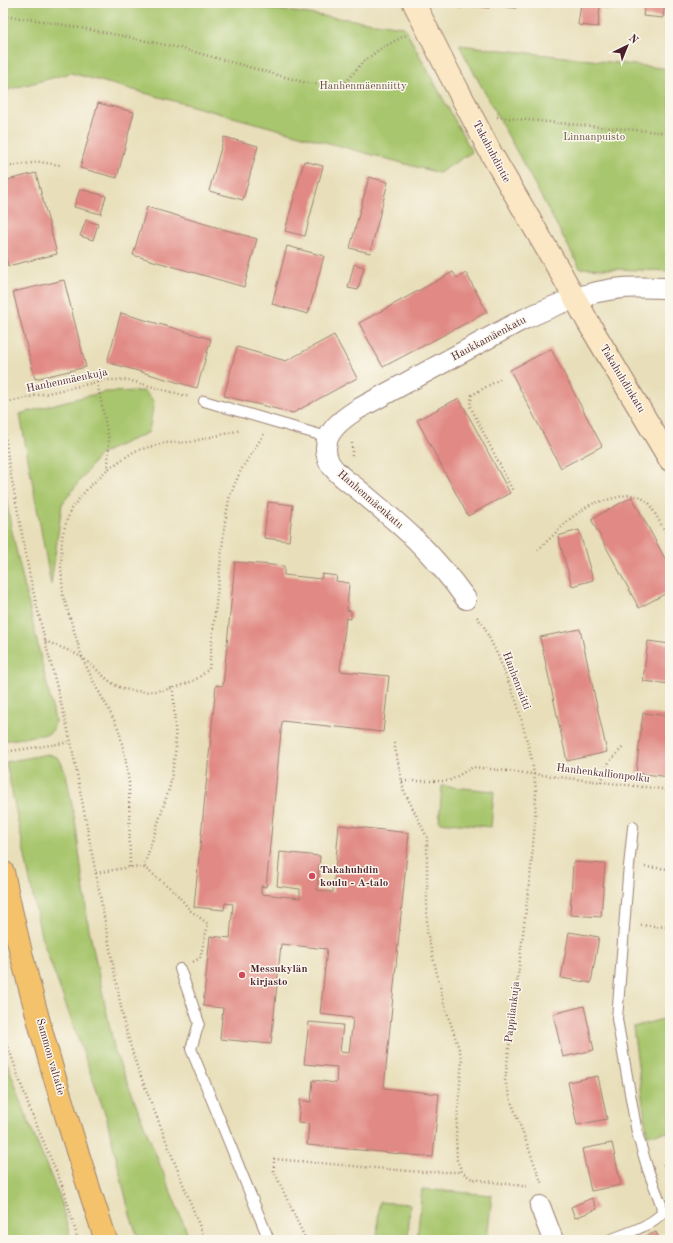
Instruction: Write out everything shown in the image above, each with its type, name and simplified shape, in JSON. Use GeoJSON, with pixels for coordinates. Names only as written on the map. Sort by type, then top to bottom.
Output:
{"type":"FeatureCollection","features":[{"type":"Feature","properties":{"kind":"main road","name":"Sammon valtatie"},"geometry":{"type":"LineString","coordinates":[[3,872],[12,918],[39,1020],[106,1240]]}},
{"type":"Feature","properties":{"kind":"street","name":"Takahuhdintie"},"geometry":{"type":"LineString","coordinates":[[414,3],[496,162],[574,298]]}},
{"type":"Feature","properties":{"kind":"street","name":"Haukkamäenkatu"},"geometry":{"type":"LineString","coordinates":[[327,437],[339,422],[358,409],[520,321],[574,298],[592,293],[623,288],[670,288]]}},
{"type":"Feature","properties":{"kind":"street","name":"Takahuhdinkatu"},"geometry":{"type":"LineString","coordinates":[[574,298],[670,460]]}},
{"type":"Feature","properties":{"kind":"street","name":"Hanhenmäenkatu"},"geometry":{"type":"LineString","coordinates":[[327,437],[326,455],[336,472],[383,510],[415,540],[437,562],[466,599]]}},
{"type":"Feature","properties":{"kind":"street"},"geometry":{"type":"LineString","coordinates":[[540,1206],[553,1240]]}},
{"type":"Feature","properties":{"kind":"lane"},"geometry":{"type":"LineString","coordinates":[[204,401],[327,437]]}},
{"type":"Feature","properties":{"kind":"lane"},"geometry":{"type":"LineString","coordinates":[[609,1240],[645,1226],[655,1220],[662,1213],[661,1204],[648,1170],[637,1133],[617,1019],[633,827]]}},
{"type":"Feature","properties":{"kind":"lane"},"geometry":{"type":"LineString","coordinates":[[180,969],[199,1023],[191,1049],[269,1240]]}},
{"type":"Feature","properties":{"kind":"path"},"geometry":{"type":"LineString","coordinates":[[3,16],[36,20],[180,48],[296,80],[334,87],[343,85],[363,62],[380,49],[425,25]]}},
{"type":"Feature","properties":{"kind":"path"},"geometry":{"type":"LineString","coordinates":[[471,114],[670,133]]}},
{"type":"Feature","properties":{"kind":"path"},"geometry":{"type":"LineString","coordinates":[[3,167],[38,162],[60,165]]}},
{"type":"Feature","properties":{"kind":"path"},"geometry":{"type":"LineString","coordinates":[[500,379],[472,395],[470,406],[513,491]]}},
{"type":"Feature","properties":{"kind":"path","name":"Hanhenmäenkuja"},"geometry":{"type":"LineString","coordinates":[[3,403],[106,380],[128,380],[204,401]]}},
{"type":"Feature","properties":{"kind":"path"},"geometry":{"type":"LineString","coordinates":[[97,382],[109,440],[108,469]]}},
{"type":"Feature","properties":{"kind":"path"},"geometry":{"type":"LineString","coordinates":[[3,415],[10,467],[30,577],[71,742],[123,1016],[136,1064],[205,1240]]}},
{"type":"Feature","properties":{"kind":"path"},"geometry":{"type":"LineString","coordinates":[[130,867],[129,783],[125,756],[119,730],[94,684],[82,658],[63,595],[61,567],[62,537],[71,509],[87,488],[108,469],[134,451],[164,443],[190,442],[238,431],[272,420]]}},
{"type":"Feature","properties":{"kind":"path"},"geometry":{"type":"LineString","coordinates":[[45,640],[82,658],[116,685],[128,690],[145,692],[162,690],[193,681],[209,669],[225,521],[230,495],[241,470],[272,420]]}},
{"type":"Feature","properties":{"kind":"path"},"geometry":{"type":"LineString","coordinates":[[352,440],[351,455],[353,458]]}},
{"type":"Feature","properties":{"kind":"path"},"geometry":{"type":"LineString","coordinates":[[538,550],[571,518],[592,504],[626,495],[639,496],[649,503],[670,540]]}},
{"type":"Feature","properties":{"kind":"path","name":"Hanhenraitti"},"geometry":{"type":"LineString","coordinates":[[466,599],[484,627],[509,680],[525,732],[535,774]]}},
{"type":"Feature","properties":{"kind":"path"},"geometry":{"type":"LineString","coordinates":[[145,868],[144,863],[170,786],[176,748],[173,687]]}},
{"type":"Feature","properties":{"kind":"path"},"geometry":{"type":"LineString","coordinates":[[4,752],[71,742]]}},
{"type":"Feature","properties":{"kind":"path"},"geometry":{"type":"LineString","coordinates":[[394,743],[404,791],[427,837],[427,932],[444,1003],[462,1058],[456,1136],[457,1160],[462,1172],[472,1179],[534,1188],[540,1206]]}},
{"type":"Feature","properties":{"kind":"path"},"geometry":{"type":"LineString","coordinates":[[602,782],[609,762],[624,746]]}},
{"type":"Feature","properties":{"kind":"path","name":"Hanhenkallionpolku"},"geometry":{"type":"LineString","coordinates":[[402,781],[449,781],[473,767],[670,790]]}},
{"type":"Feature","properties":{"kind":"path","name":"Pappilankuja"},"geometry":{"type":"LineString","coordinates":[[535,774],[535,822],[531,868],[505,1081],[542,1186]]}},
{"type":"Feature","properties":{"kind":"path"},"geometry":{"type":"LineString","coordinates":[[629,865],[670,869]]}},
{"type":"Feature","properties":{"kind":"path"},"geometry":{"type":"LineString","coordinates":[[96,873],[130,867],[145,868],[174,891],[191,912],[208,924],[200,958],[180,969]]}},
{"type":"Feature","properties":{"kind":"path"},"geometry":{"type":"LineString","coordinates":[[624,923],[669,927]]}},
{"type":"Feature","properties":{"kind":"path"},"geometry":{"type":"LineString","coordinates":[[3,1032],[29,1108],[64,1190],[78,1240]]}},
{"type":"Feature","properties":{"kind":"path"},"geometry":{"type":"LineString","coordinates":[[306,1240],[274,1171],[274,1159],[420,1172],[460,1172]]}},
{"type":"Feature","properties":{"kind":"green space","name":"Hanhenmäenniitty"},"geometry":{"type":"Polygon","coordinates":[[[3,3],[229,3],[404,27],[472,152],[439,173],[71,73],[3,91],[3,3]]]}},
{"type":"Feature","properties":{"kind":"green space","name":"Linnanpuisto"},"geometry":{"type":"Polygon","coordinates":[[[459,45],[670,69],[670,271],[580,268],[459,45]]]}},
{"type":"Feature","properties":{"kind":"green space"},"geometry":{"type":"Polygon","coordinates":[[[144,391],[154,401],[149,432],[100,454],[62,504],[51,585],[20,414],[105,392],[144,391]]]}},
{"type":"Feature","properties":{"kind":"green space"},"geometry":{"type":"Polygon","coordinates":[[[3,477],[11,527],[55,720],[53,729],[47,734],[3,741],[3,477]]]}},
{"type":"Feature","properties":{"kind":"green space"},"geometry":{"type":"Polygon","coordinates":[[[48,754],[59,758],[66,774],[76,826],[88,924],[115,1052],[190,1240],[139,1240],[130,1215],[106,1116],[41,936],[6,762],[48,754]]]}},
{"type":"Feature","properties":{"kind":"green space"},"geometry":{"type":"Polygon","coordinates":[[[442,786],[494,791],[491,827],[439,822],[442,786]]]}},
{"type":"Feature","properties":{"kind":"green space"},"geometry":{"type":"Polygon","coordinates":[[[667,1018],[670,1033],[670,1132],[647,1135],[633,1027],[667,1018]]]}},
{"type":"Feature","properties":{"kind":"green space"},"geometry":{"type":"Polygon","coordinates":[[[3,1051],[30,1126],[60,1198],[71,1240],[3,1240],[3,1051]]]}},
{"type":"Feature","properties":{"kind":"green space"},"geometry":{"type":"Polygon","coordinates":[[[422,1189],[492,1195],[487,1240],[417,1240],[422,1189]]]}},
{"type":"Feature","properties":{"kind":"green space"},"geometry":{"type":"Polygon","coordinates":[[[379,1202],[410,1204],[408,1240],[377,1240],[379,1202]]]}},
{"type":"Feature","properties":{"kind":"building"},"geometry":{"type":"Polygon","coordinates":[[[451,3],[516,3],[516,8],[490,5],[489,8],[461,4],[461,7],[451,6],[451,3]]]}},
{"type":"Feature","properties":{"kind":"building"},"geometry":{"type":"Polygon","coordinates":[[[581,3],[615,3],[614,8],[600,6],[598,27],[578,25],[581,3]]]}},
{"type":"Feature","properties":{"kind":"building"},"geometry":{"type":"Polygon","coordinates":[[[645,3],[665,3],[663,18],[643,16],[645,3]]]}},
{"type":"Feature","properties":{"kind":"building"},"geometry":{"type":"Polygon","coordinates":[[[98,103],[134,112],[117,178],[80,168],[98,103]]]}},
{"type":"Feature","properties":{"kind":"building"},"geometry":{"type":"Polygon","coordinates":[[[224,137],[258,146],[243,200],[209,191],[224,137]]]}},
{"type":"Feature","properties":{"kind":"building"},"geometry":{"type":"Polygon","coordinates":[[[304,161],[323,166],[305,236],[285,231],[304,161]]]}},
{"type":"Feature","properties":{"kind":"building"},"geometry":{"type":"Polygon","coordinates":[[[36,173],[57,254],[8,266],[3,248],[3,181],[36,173]]]}},
{"type":"Feature","properties":{"kind":"building"},"geometry":{"type":"Polygon","coordinates":[[[369,177],[388,182],[370,253],[350,248],[369,177]]]}},
{"type":"Feature","properties":{"kind":"building"},"geometry":{"type":"Polygon","coordinates":[[[80,189],[106,196],[101,214],[74,207],[80,189]]]}},
{"type":"Feature","properties":{"kind":"building"},"geometry":{"type":"Polygon","coordinates":[[[147,207],[257,239],[244,287],[133,255],[147,207]]]}},
{"type":"Feature","properties":{"kind":"building"},"geometry":{"type":"Polygon","coordinates":[[[86,220],[98,224],[93,240],[80,236],[86,220]]]}},
{"type":"Feature","properties":{"kind":"building"},"geometry":{"type":"Polygon","coordinates":[[[287,246],[324,256],[308,314],[272,304],[287,246]]]}},
{"type":"Feature","properties":{"kind":"building"},"geometry":{"type":"Polygon","coordinates":[[[354,264],[364,267],[358,290],[348,288],[354,264]]]}},
{"type":"Feature","properties":{"kind":"building"},"geometry":{"type":"Polygon","coordinates":[[[453,272],[457,278],[466,273],[487,312],[383,367],[359,323],[453,272]]]}},
{"type":"Feature","properties":{"kind":"building"},"geometry":{"type":"Polygon","coordinates":[[[64,280],[86,367],[35,379],[13,292],[64,280]]]}},
{"type":"Feature","properties":{"kind":"building"},"geometry":{"type":"Polygon","coordinates":[[[121,313],[211,339],[197,388],[107,362],[121,313]]]}},
{"type":"Feature","properties":{"kind":"building"},"geometry":{"type":"Polygon","coordinates":[[[334,335],[357,378],[293,413],[224,396],[237,347],[286,361],[334,335]]]}},
{"type":"Feature","properties":{"kind":"building"},"geometry":{"type":"Polygon","coordinates":[[[551,349],[602,446],[561,468],[510,370],[551,349]]]}},
{"type":"Feature","properties":{"kind":"building"},"geometry":{"type":"Polygon","coordinates":[[[459,398],[510,493],[468,516],[417,420],[459,398]]]}},
{"type":"Feature","properties":{"kind":"building"},"geometry":{"type":"Polygon","coordinates":[[[632,497],[670,568],[670,591],[639,608],[591,519],[632,497]]]}},
{"type":"Feature","properties":{"kind":"building"},"geometry":{"type":"Polygon","coordinates":[[[268,502],[293,505],[289,541],[264,538],[268,502]]]}},
{"type":"Feature","properties":{"kind":"building"},"geometry":{"type":"Polygon","coordinates":[[[579,530],[593,580],[572,586],[558,536],[579,530]]]}},
{"type":"Feature","properties":{"kind":"building","name":"Takahuhdin koulu - A-talo"},"geometry":{"type":"Polygon","coordinates":[[[235,562],[284,566],[284,575],[321,579],[322,574],[337,576],[336,581],[349,583],[347,610],[351,611],[351,619],[346,618],[340,671],[389,676],[383,732],[282,721],[266,887],[261,886],[261,894],[300,898],[300,889],[277,886],[280,852],[320,856],[317,890],[333,892],[339,825],[409,833],[384,1088],[439,1094],[433,1157],[307,1145],[309,1124],[298,1123],[300,1100],[311,1102],[313,1080],[336,1083],[337,1067],[304,1064],[309,1022],[343,1025],[340,1052],[349,1053],[353,1018],[320,1014],[327,949],[281,944],[271,1044],[220,1039],[223,1008],[203,1006],[210,936],[230,938],[233,904],[225,903],[224,910],[194,907],[216,685],[223,686],[235,562]]]}},
{"type":"Feature","properties":{"kind":"building"},"geometry":{"type":"Polygon","coordinates":[[[580,629],[607,752],[567,761],[540,637],[580,629]]]}},
{"type":"Feature","properties":{"kind":"building"},"geometry":{"type":"Polygon","coordinates":[[[648,641],[670,644],[670,684],[643,681],[648,641]]]}},
{"type":"Feature","properties":{"kind":"building"},"geometry":{"type":"Polygon","coordinates":[[[643,713],[670,716],[670,777],[636,773],[643,713]]]}},
{"type":"Feature","properties":{"kind":"building"},"geometry":{"type":"Polygon","coordinates":[[[573,862],[605,864],[601,917],[570,915],[573,862]]]}},
{"type":"Feature","properties":{"kind":"building"},"geometry":{"type":"Polygon","coordinates":[[[569,932],[599,937],[591,983],[561,978],[569,932]]]}},
{"type":"Feature","properties":{"kind":"building"},"geometry":{"type":"Polygon","coordinates":[[[584,1006],[594,1050],[563,1057],[553,1014],[584,1006]]]}},
{"type":"Feature","properties":{"kind":"building"},"geometry":{"type":"Polygon","coordinates":[[[598,1076],[607,1119],[577,1125],[568,1082],[598,1076]]]}},
{"type":"Feature","properties":{"kind":"building"},"geometry":{"type":"Polygon","coordinates":[[[612,1143],[621,1185],[591,1191],[582,1149],[612,1143]]]}},
{"type":"Feature","properties":{"kind":"building"},"geometry":{"type":"Polygon","coordinates":[[[592,1198],[597,1209],[575,1218],[571,1207],[592,1198]]]}},
{"type":"Feature","properties":{"kind":"building"},"geometry":{"type":"Polygon","coordinates":[[[656,1232],[660,1240],[637,1240],[656,1232]]]}},
{"type":"Feature","properties":{"kind":"place","name":"Takahuhdin koulu - A-talo"},"geometry":{"type":"Point","coordinates":[312,876]}},
{"type":"Feature","properties":{"kind":"place","name":"Messukylän kirjasto"},"geometry":{"type":"Point","coordinates":[242,975]}}]}
